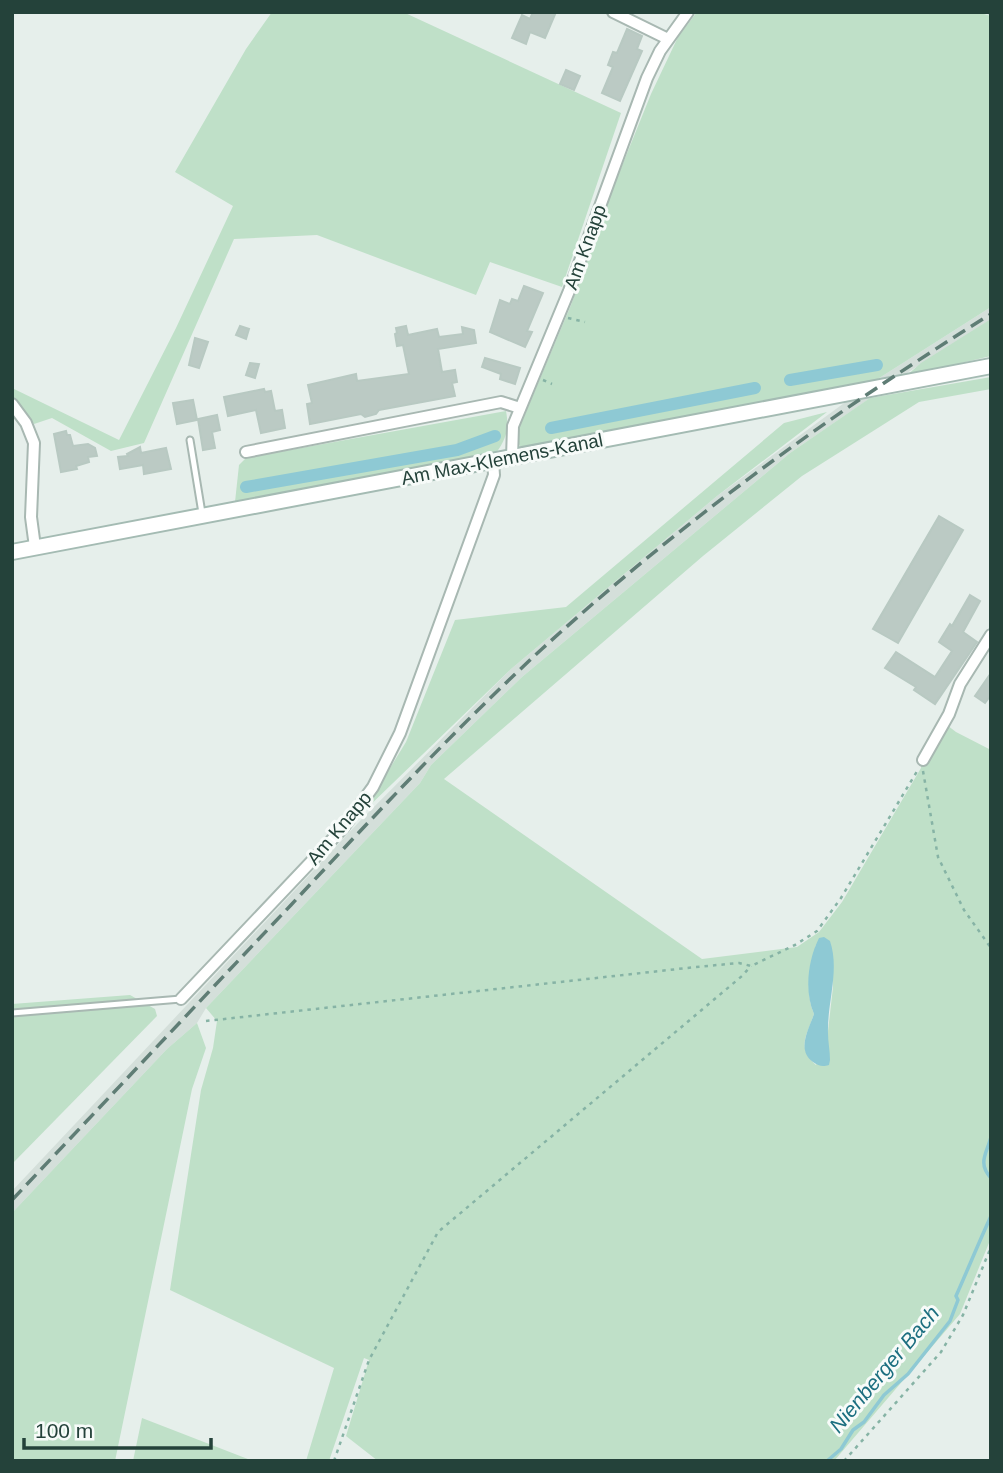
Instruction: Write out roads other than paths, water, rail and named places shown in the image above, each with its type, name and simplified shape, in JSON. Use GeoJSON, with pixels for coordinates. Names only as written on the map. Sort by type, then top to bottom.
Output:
{"type":"FeatureCollection","features":[{"type":"Feature","properties":{"kind":"main road","name":"Am Max-Klemens-Kanal"},"geometry":{"type":"LineString","coordinates":[[12,552],[202,512],[512,458],[991,366]]}},
{"type":"Feature","properties":{"kind":"street"},"geometry":{"type":"LineString","coordinates":[[613,12],[668,39]]}},
{"type":"Feature","properties":{"kind":"street","name":"Am Knapp"},"geometry":{"type":"LineString","coordinates":[[512,458],[513,426],[560,315],[647,78],[668,39],[688,12]]}},
{"type":"Feature","properties":{"kind":"street"},"geometry":{"type":"LineString","coordinates":[[246,452],[501,402],[520,408]]}},
{"type":"Feature","properties":{"kind":"street"},"geometry":{"type":"LineString","coordinates":[[12,404],[26,423],[34,443],[31,517],[35,547]]}},
{"type":"Feature","properties":{"kind":"street","name":"Am Knapp"},"geometry":{"type":"LineString","coordinates":[[181,999],[343,828],[373,787],[400,733],[494,475],[492,461]]}},
{"type":"Feature","properties":{"kind":"street"},"geometry":{"type":"LineString","coordinates":[[923,760],[950,715],[960,684],[991,635]]}},
{"type":"Feature","properties":{"kind":"lane"},"geometry":{"type":"LineString","coordinates":[[190,440],[202,512]]}},
{"type":"Feature","properties":{"kind":"lane","name":"Am Knapp"},"geometry":{"type":"LineString","coordinates":[[12,1013],[181,999]]}},
{"type":"Feature","properties":{"kind":"water"},"geometry":{"type":"Polygon","coordinates":[[[824,937],[830,941],[834,963],[828,1022],[830,1060],[829,1065],[822,1066],[808,1057],[805,1045],[814,1014],[808,986],[810,966],[819,938],[824,937]]]}},
{"type":"Feature","properties":{"kind":"waterway"},"geometry":{"type":"LineString","coordinates":[[790,380],[877,365]]}},
{"type":"Feature","properties":{"kind":"waterway"},"geometry":{"type":"LineString","coordinates":[[551,428],[755,388]]}},
{"type":"Feature","properties":{"kind":"waterway"},"geometry":{"type":"LineString","coordinates":[[246,487],[457,450],[495,436]]}},
{"type":"Feature","properties":{"kind":"waterway","name":"Nienberger Bach"},"geometry":{"type":"LineString","coordinates":[[991,1137],[984,1163],[991,1178]]}},
{"type":"Feature","properties":{"kind":"waterway","name":"Nienberger Bach"},"geometry":{"type":"LineString","coordinates":[[827,1461],[841,1449],[853,1430],[864,1422],[884,1395],[908,1374],[950,1321],[958,1300],[956,1296],[991,1216]]}},
{"type":"Feature","properties":{"kind":"railway"},"geometry":{"type":"LineString","coordinates":[[12,1200],[415,774],[543,648],[649,557],[759,471],[873,390],[991,314]]}}]}
